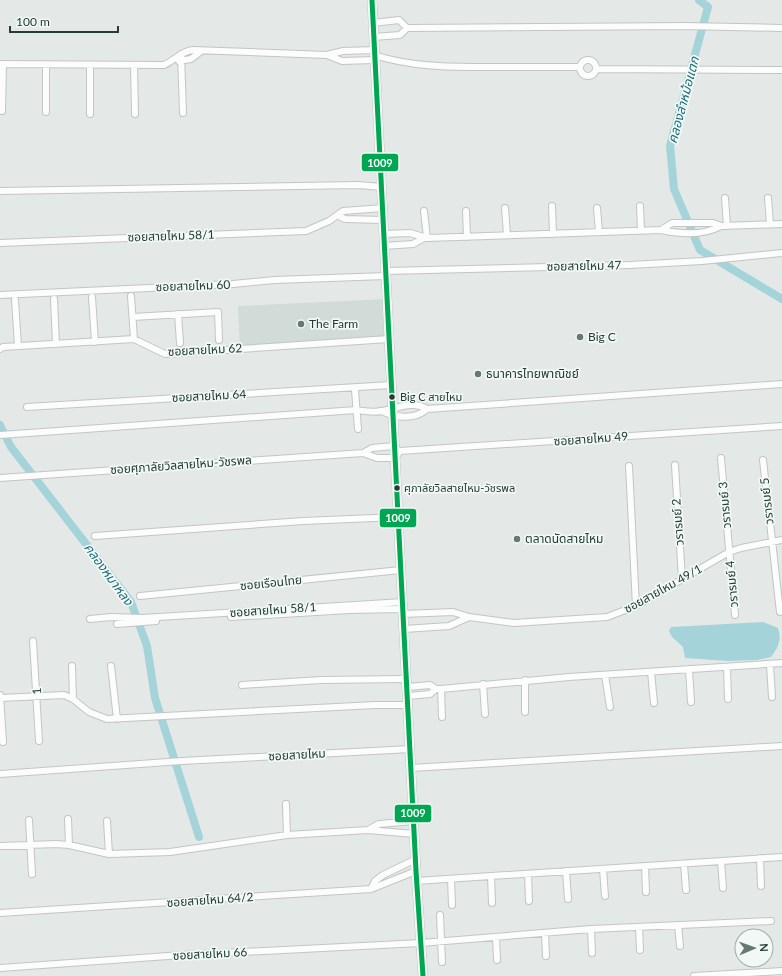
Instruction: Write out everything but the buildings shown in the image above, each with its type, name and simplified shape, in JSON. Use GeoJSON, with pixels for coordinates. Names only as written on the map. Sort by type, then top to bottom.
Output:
{"type":"FeatureCollection","features":[{"type":"Feature","properties":{"kind":"main road"},"geometry":{"type":"LineString","coordinates":[[372,0],[392,412],[396,452],[398,516],[411,749],[416,881],[423,976]]}},
{"type":"Feature","properties":{"kind":"street"},"geometry":{"type":"LineString","coordinates":[[373,23],[399,20],[407,28]]}},
{"type":"Feature","properties":{"kind":"street"},"geometry":{"type":"LineString","coordinates":[[373,37],[400,35],[407,28],[686,26],[782,28]]}},
{"type":"Feature","properties":{"kind":"street"},"geometry":{"type":"LineString","coordinates":[[2,111],[1,64],[164,65],[190,50],[200,52],[327,55],[343,51],[374,55],[396,62],[414,64],[468,67],[580,67]]}},
{"type":"Feature","properties":{"kind":"street"},"geometry":{"type":"LineString","coordinates":[[175,60],[182,61],[191,59],[200,52]]}},
{"type":"Feature","properties":{"kind":"street"},"geometry":{"type":"LineString","coordinates":[[181,54],[183,113]]}},
{"type":"Feature","properties":{"kind":"street"},"geometry":{"type":"LineString","coordinates":[[327,55],[342,61],[374,55]]}},
{"type":"Feature","properties":{"kind":"street"},"geometry":{"type":"LineString","coordinates":[[580,67],[583,62],[588,60],[593,62],[596,69]]}},
{"type":"Feature","properties":{"kind":"street"},"geometry":{"type":"LineString","coordinates":[[46,65],[46,112]]}},
{"type":"Feature","properties":{"kind":"street"},"geometry":{"type":"LineString","coordinates":[[90,65],[90,114]]}},
{"type":"Feature","properties":{"kind":"street"},"geometry":{"type":"LineString","coordinates":[[134,65],[135,114]]}},
{"type":"Feature","properties":{"kind":"street"},"geometry":{"type":"LineString","coordinates":[[580,67],[582,72],[586,75],[593,74],[596,69]]}},
{"type":"Feature","properties":{"kind":"street"},"geometry":{"type":"LineString","coordinates":[[596,69],[782,70]]}},
{"type":"Feature","properties":{"kind":"street"},"geometry":{"type":"LineString","coordinates":[[0,191],[358,186],[382,187]]}},
{"type":"Feature","properties":{"kind":"street"},"geometry":{"type":"LineString","coordinates":[[724,226],[725,198]]}},
{"type":"Feature","properties":{"kind":"street"},"geometry":{"type":"LineString","coordinates":[[768,198],[770,224]]}},
{"type":"Feature","properties":{"kind":"street"},"geometry":{"type":"LineString","coordinates":[[552,206],[553,234]]}},
{"type":"Feature","properties":{"kind":"street"},"geometry":{"type":"LineString","coordinates":[[640,206],[642,230]]}},
{"type":"Feature","properties":{"kind":"street","name":"ซอยสายไหม 58/1"},"geometry":{"type":"LineString","coordinates":[[0,243],[298,232],[311,230],[339,216],[343,211],[383,208]]}},
{"type":"Feature","properties":{"kind":"street"},"geometry":{"type":"LineString","coordinates":[[505,208],[507,235]]}},
{"type":"Feature","properties":{"kind":"street"},"geometry":{"type":"LineString","coordinates":[[597,208],[599,232]]}},
{"type":"Feature","properties":{"kind":"street"},"geometry":{"type":"LineString","coordinates":[[424,211],[426,238]]}},
{"type":"Feature","properties":{"kind":"street"},"geometry":{"type":"LineString","coordinates":[[466,211],[467,237]]}},
{"type":"Feature","properties":{"kind":"street"},"geometry":{"type":"LineString","coordinates":[[339,216],[345,219],[383,220]]}},
{"type":"Feature","properties":{"kind":"street"},"geometry":{"type":"LineString","coordinates":[[661,230],[672,223],[713,222],[724,226]]}},
{"type":"Feature","properties":{"kind":"street"},"geometry":{"type":"LineString","coordinates":[[384,246],[413,244],[426,238],[642,230],[706,232],[724,226],[782,224]]}},
{"type":"Feature","properties":{"kind":"street"},"geometry":{"type":"LineString","coordinates":[[384,234],[410,233],[426,238]]}},
{"type":"Feature","properties":{"kind":"street","name":"ซอยสายไหม 47"},"geometry":{"type":"LineString","coordinates":[[386,274],[630,265],[702,261],[782,253]]}},
{"type":"Feature","properties":{"kind":"street","name":"ซอยสายไหม 60"},"geometry":{"type":"LineString","coordinates":[[0,295],[233,284],[275,280],[386,274]]}},
{"type":"Feature","properties":{"kind":"street"},"geometry":{"type":"LineString","coordinates":[[0,349],[18,346],[134,339],[131,296]]}},
{"type":"Feature","properties":{"kind":"street"},"geometry":{"type":"LineString","coordinates":[[92,297],[95,342]]}},
{"type":"Feature","properties":{"kind":"street"},"geometry":{"type":"LineString","coordinates":[[54,299],[56,344]]}},
{"type":"Feature","properties":{"kind":"street"},"geometry":{"type":"LineString","coordinates":[[15,300],[18,346]]}},
{"type":"Feature","properties":{"kind":"street"},"geometry":{"type":"LineString","coordinates":[[133,317],[218,312],[219,340]]}},
{"type":"Feature","properties":{"kind":"street"},"geometry":{"type":"LineString","coordinates":[[178,314],[180,343]]}},
{"type":"Feature","properties":{"kind":"street","name":"ซอยสายไหม 62"},"geometry":{"type":"LineString","coordinates":[[134,339],[165,354],[389,339]]}},
{"type":"Feature","properties":{"kind":"street"},"geometry":{"type":"LineString","coordinates":[[392,412],[418,405],[427,409],[782,384]]}},
{"type":"Feature","properties":{"kind":"street","name":"ซอยสายไหม 64"},"geometry":{"type":"LineString","coordinates":[[27,407],[391,385]]}},
{"type":"Feature","properties":{"kind":"street"},"geometry":{"type":"LineString","coordinates":[[355,390],[358,430]]}},
{"type":"Feature","properties":{"kind":"street"},"geometry":{"type":"LineString","coordinates":[[392,412],[418,415],[427,409]]}},
{"type":"Feature","properties":{"kind":"street","name":"ซอยสายไหม 64"},"geometry":{"type":"LineString","coordinates":[[0,435],[356,410],[392,412]]}},
{"type":"Feature","properties":{"kind":"street","name":"ซอยสายไหม 49"},"geometry":{"type":"LineString","coordinates":[[396,452],[782,426]]}},
{"type":"Feature","properties":{"kind":"street"},"geometry":{"type":"LineString","coordinates":[[363,453],[372,448],[396,452]]}},
{"type":"Feature","properties":{"kind":"street"},"geometry":{"type":"LineString","coordinates":[[363,453],[377,458],[396,452]]}},
{"type":"Feature","properties":{"kind":"street","name":"ซอยศุภาลัยวิลสายไหม-วัชรพล"},"geometry":{"type":"LineString","coordinates":[[0,478],[363,453]]}},
{"type":"Feature","properties":{"kind":"street","name":"วรารมย์ 3"},"geometry":{"type":"LineString","coordinates":[[721,458],[729,552]]}},
{"type":"Feature","properties":{"kind":"street","name":"วรารมย์ 5"},"geometry":{"type":"LineString","coordinates":[[763,460],[780,612]]}},
{"type":"Feature","properties":{"kind":"street","name":"วรารมย์ 2"},"geometry":{"type":"LineString","coordinates":[[674,465],[682,579]]}},
{"type":"Feature","properties":{"kind":"street"},"geometry":{"type":"LineString","coordinates":[[629,466],[636,606]]}},
{"type":"Feature","properties":{"kind":"street"},"geometry":{"type":"LineString","coordinates":[[95,536],[302,521],[398,516]]}},
{"type":"Feature","properties":{"kind":"street","name":"ซอยสายไหม 49/1"},"geometry":{"type":"LineString","coordinates":[[403,608],[437,613],[453,612],[468,617],[514,623],[607,617],[636,606],[729,552],[772,541],[782,540]]}},
{"type":"Feature","properties":{"kind":"street","name":"วรารมย์ 4"},"geometry":{"type":"LineString","coordinates":[[729,552],[735,615]]}},
{"type":"Feature","properties":{"kind":"street","name":"ซอยเรือนไทย"},"geometry":{"type":"LineString","coordinates":[[140,596],[401,570]]}},
{"type":"Feature","properties":{"kind":"street","name":"ซอยสายไหม 58/1"},"geometry":{"type":"LineString","coordinates":[[124,620],[143,620],[306,607],[403,608]]}},
{"type":"Feature","properties":{"kind":"street"},"geometry":{"type":"LineString","coordinates":[[437,613],[438,625]]}},
{"type":"Feature","properties":{"kind":"street"},"geometry":{"type":"LineString","coordinates":[[404,628],[438,625],[449,626],[468,617]]}},
{"type":"Feature","properties":{"kind":"street"},"geometry":{"type":"LineString","coordinates":[[90,619],[124,620]]}},
{"type":"Feature","properties":{"kind":"street"},"geometry":{"type":"LineString","coordinates":[[117,624],[124,620]]}},
{"type":"Feature","properties":{"kind":"street","name":"1"},"geometry":{"type":"LineString","coordinates":[[33,641],[39,741]]}},
{"type":"Feature","properties":{"kind":"street"},"geometry":{"type":"LineString","coordinates":[[3,742],[0,697],[58,694],[73,699],[89,712],[99,717],[117,719],[147,718],[375,704],[430,685],[438,689],[525,680],[770,665],[782,663]]}},
{"type":"Feature","properties":{"kind":"street"},"geometry":{"type":"LineString","coordinates":[[770,665],[772,697]]}},
{"type":"Feature","properties":{"kind":"street"},"geometry":{"type":"LineString","coordinates":[[72,666],[73,699]]}},
{"type":"Feature","properties":{"kind":"street"},"geometry":{"type":"LineString","coordinates":[[111,666],[117,719]]}},
{"type":"Feature","properties":{"kind":"street"},"geometry":{"type":"LineString","coordinates":[[727,667],[728,699]]}},
{"type":"Feature","properties":{"kind":"street"},"geometry":{"type":"LineString","coordinates":[[689,669],[691,702]]}},
{"type":"Feature","properties":{"kind":"street"},"geometry":{"type":"LineString","coordinates":[[651,672],[654,703]]}},
{"type":"Feature","properties":{"kind":"street"},"geometry":{"type":"LineString","coordinates":[[605,675],[610,707]]}},
{"type":"Feature","properties":{"kind":"street"},"geometry":{"type":"LineString","coordinates":[[242,685],[321,680],[407,692]]}},
{"type":"Feature","properties":{"kind":"street"},"geometry":{"type":"LineString","coordinates":[[525,680],[525,712]]}},
{"type":"Feature","properties":{"kind":"street"},"geometry":{"type":"LineString","coordinates":[[483,684],[485,714]]}},
{"type":"Feature","properties":{"kind":"street"},"geometry":{"type":"LineString","coordinates":[[438,689],[442,717]]}},
{"type":"Feature","properties":{"kind":"street"},"geometry":{"type":"LineString","coordinates":[[411,768],[782,746]]}},
{"type":"Feature","properties":{"kind":"street","name":"ซอยสายไหม"},"geometry":{"type":"LineString","coordinates":[[0,774],[157,762],[411,749]]}},
{"type":"Feature","properties":{"kind":"street"},"geometry":{"type":"LineString","coordinates":[[286,804],[287,835]]}},
{"type":"Feature","properties":{"kind":"street"},"geometry":{"type":"LineString","coordinates":[[68,819],[69,845]]}},
{"type":"Feature","properties":{"kind":"street"},"geometry":{"type":"LineString","coordinates":[[29,820],[32,874]]}},
{"type":"Feature","properties":{"kind":"street"},"geometry":{"type":"LineString","coordinates":[[107,821],[109,854]]}},
{"type":"Feature","properties":{"kind":"street"},"geometry":{"type":"LineString","coordinates":[[368,830],[379,824],[414,821]]}},
{"type":"Feature","properties":{"kind":"street"},"geometry":{"type":"LineString","coordinates":[[0,846],[69,845],[109,854],[170,852],[287,835],[368,830],[414,834]]}},
{"type":"Feature","properties":{"kind":"street"},"geometry":{"type":"LineString","coordinates":[[416,881],[782,857]]}},
{"type":"Feature","properties":{"kind":"street"},"geometry":{"type":"LineString","coordinates":[[760,858],[760,886]]}},
{"type":"Feature","properties":{"kind":"street"},"geometry":{"type":"LineString","coordinates":[[372,890],[375,881],[383,875],[416,860]]}},
{"type":"Feature","properties":{"kind":"street"},"geometry":{"type":"LineString","coordinates":[[721,861],[723,888]]}},
{"type":"Feature","properties":{"kind":"street"},"geometry":{"type":"LineString","coordinates":[[684,864],[686,890]]}},
{"type":"Feature","properties":{"kind":"street"},"geometry":{"type":"LineString","coordinates":[[645,866],[646,892]]}},
{"type":"Feature","properties":{"kind":"street"},"geometry":{"type":"LineString","coordinates":[[603,869],[605,896]]}},
{"type":"Feature","properties":{"kind":"street","name":"ซอยสายไหม 64/2"},"geometry":{"type":"LineString","coordinates":[[0,913],[372,890],[416,871]]}},
{"type":"Feature","properties":{"kind":"street"},"geometry":{"type":"LineString","coordinates":[[566,871],[568,899]]}},
{"type":"Feature","properties":{"kind":"street"},"geometry":{"type":"LineString","coordinates":[[528,874],[529,901]]}},
{"type":"Feature","properties":{"kind":"street"},"geometry":{"type":"LineString","coordinates":[[491,876],[492,903]]}},
{"type":"Feature","properties":{"kind":"street"},"geometry":{"type":"LineString","coordinates":[[451,879],[452,905]]}},
{"type":"Feature","properties":{"kind":"street"},"geometry":{"type":"LineString","coordinates":[[440,915],[442,962]]}},
{"type":"Feature","properties":{"kind":"street","name":"ซอยสายไหม 66"},"geometry":{"type":"LineString","coordinates":[[0,968],[182,955],[420,943],[591,929],[771,921]]}},
{"type":"Feature","properties":{"kind":"street"},"geometry":{"type":"LineString","coordinates":[[678,925],[680,946]]}},
{"type":"Feature","properties":{"kind":"street"},"geometry":{"type":"LineString","coordinates":[[639,927],[640,950]]}},
{"type":"Feature","properties":{"kind":"street"},"geometry":{"type":"LineString","coordinates":[[591,929],[592,953]]}},
{"type":"Feature","properties":{"kind":"street"},"geometry":{"type":"LineString","coordinates":[[544,933],[546,956]]}},
{"type":"Feature","properties":{"kind":"street"},"geometry":{"type":"LineString","coordinates":[[496,937],[497,960]]}},
{"type":"Feature","properties":{"kind":"street"},"geometry":{"type":"LineString","coordinates":[[694,976],[782,971]]}},
{"type":"Feature","properties":{"kind":"shaded area"},"geometry":{"type":"Polygon","coordinates":[[[387,299],[389,339],[240,349],[238,306],[387,299]]]}},
{"type":"Feature","properties":{"kind":"water"},"geometry":{"type":"Polygon","coordinates":[[[763,622],[778,628],[780,636],[776,650],[771,657],[757,660],[729,661],[685,658],[683,647],[672,637],[669,631],[671,627],[763,622]]]}},
{"type":"Feature","properties":{"kind":"waterway","name":"คลองลำหม้อแตก"},"geometry":{"type":"LineString","coordinates":[[699,0],[708,7],[670,146],[674,189],[700,250],[782,299]]}},
{"type":"Feature","properties":{"kind":"waterway","name":"คลองหมาหลง"},"geometry":{"type":"LineString","coordinates":[[0,425],[11,447],[131,602],[147,646],[155,698],[199,837]]}},
{"type":"Feature","properties":{"kind":"transit line","name":"1009"},"geometry":{"type":"LineString","coordinates":[[372,0],[416,871],[423,976]]}},
{"type":"Feature","properties":{"kind":"place","name":"The Farm"},"geometry":{"type":"Point","coordinates":[301,324]}},
{"type":"Feature","properties":{"kind":"place","name":"Big C"},"geometry":{"type":"Point","coordinates":[580,337]}},
{"type":"Feature","properties":{"kind":"place","name":"ธนาคารไทยพาณิชย์"},"geometry":{"type":"Point","coordinates":[478,374]}},
{"type":"Feature","properties":{"kind":"place","name":"Big C สายไหม"},"geometry":{"type":"Point","coordinates":[392,397]}},
{"type":"Feature","properties":{"kind":"place","name":"ศุภาลัยวิลสายไหม-วัชรพล"},"geometry":{"type":"Point","coordinates":[397,488]}},
{"type":"Feature","properties":{"kind":"place","name":"ตลาดนัดสายไหม"},"geometry":{"type":"Point","coordinates":[517,539]}}]}
